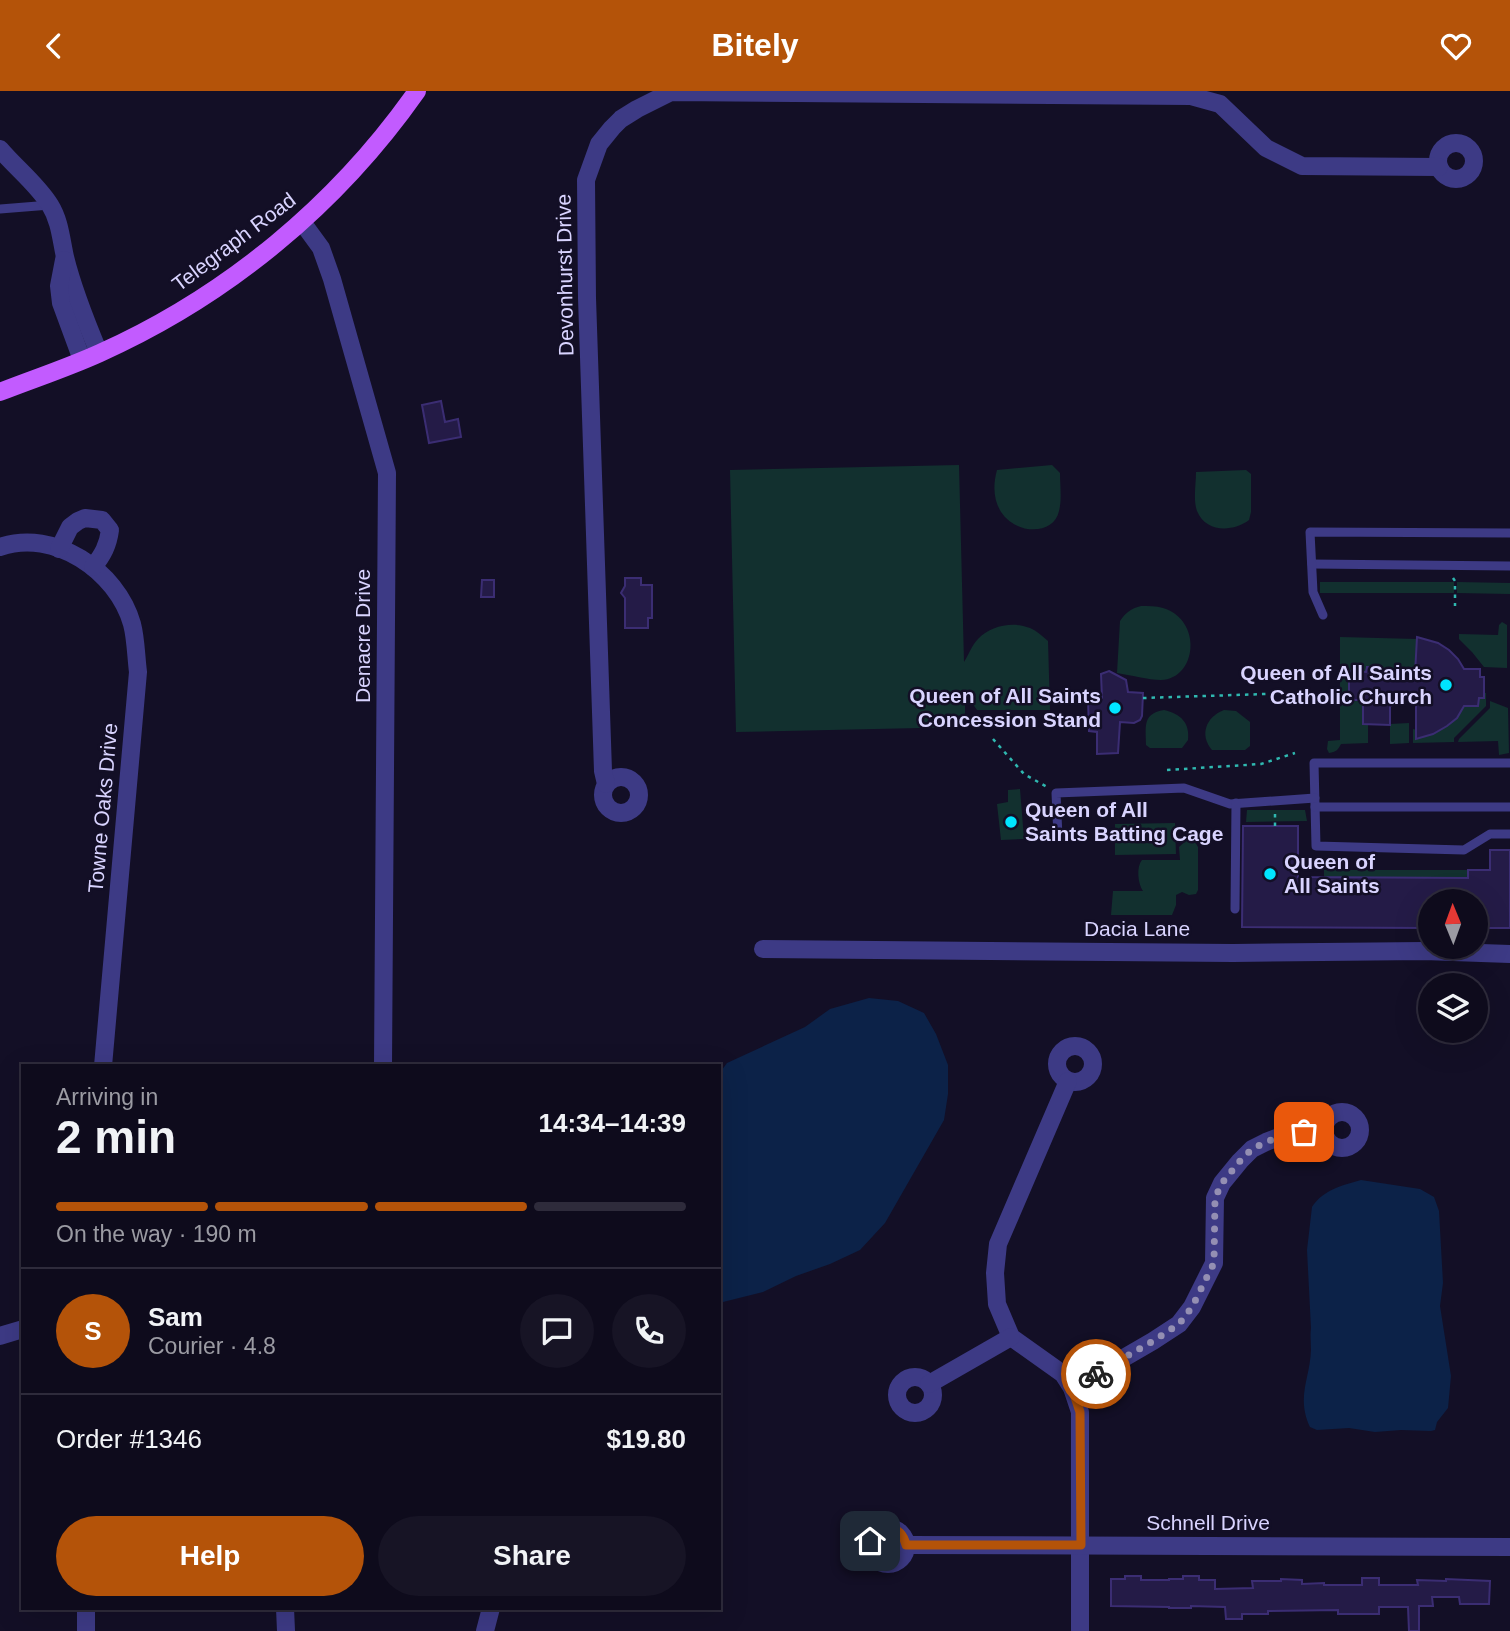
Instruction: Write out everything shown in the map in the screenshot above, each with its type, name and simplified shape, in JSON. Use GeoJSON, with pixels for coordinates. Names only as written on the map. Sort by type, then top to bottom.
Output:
{"type":"FeatureCollection","features":[{"type":"Feature","properties":{"kind":"main road","name":"Telegraph Road"},"geometry":{"type":"LineString","coordinates":[[0,392],[91,357],[141,333],[218,288],[302,222],[362,162],[417,91]]}},
{"type":"Feature","properties":{"kind":"street","name":"Devonhurst Drive"},"geometry":{"type":"LineString","coordinates":[[606,784],[601,729],[587,298],[586,180],[598,144],[621,119],[671,91],[1176,93],[1221,98],[1266,148],[1302,166],[1439,167]]}},
{"type":"Feature","properties":{"kind":"street"},"geometry":{"type":"LineString","coordinates":[[0,149],[50,205],[62,235],[65,256],[59,286],[61,303],[91,357]]}},
{"type":"Feature","properties":{"kind":"street","name":"Denacre Drive"},"geometry":{"type":"LineString","coordinates":[[302,222],[321,248],[332,279],[387,473],[383,1064]]}},
{"type":"Feature","properties":{"kind":"street"},"geometry":{"type":"LineString","coordinates":[[59,549],[71,527],[78,521],[85,518],[102,520],[110,530],[108,542],[103,555],[93,567]]}},
{"type":"Feature","properties":{"kind":"street","name":"Towne Oaks Drive"},"geometry":{"type":"LineString","coordinates":[[0,547],[31,542],[81,557],[114,588],[132,623],[138,672],[103,1064]]}},
{"type":"Feature","properties":{"kind":"street","name":"Dacia Lane"},"geometry":{"type":"LineString","coordinates":[[763,949],[1233,953],[1424,951],[1510,954]]}},
{"type":"Feature","properties":{"kind":"street"},"geometry":{"type":"LineString","coordinates":[[1068,1081],[998,1244],[995,1273],[997,1304],[1011,1337],[1063,1374],[1072,1388],[1080,1412],[1080,1631]]}},
{"type":"Feature","properties":{"kind":"street"},"geometry":{"type":"LineString","coordinates":[[1072,1388],[1179,1324],[1192,1307],[1214,1263],[1215,1198],[1222,1183],[1240,1161],[1252,1149],[1279,1137],[1304,1132],[1324,1132]]}},
{"type":"Feature","properties":{"kind":"street"},"geometry":{"type":"LineString","coordinates":[[0,1336],[21,1330]]}},
{"type":"Feature","properties":{"kind":"street"},"geometry":{"type":"LineString","coordinates":[[929,1384],[1011,1337]]}},
{"type":"Feature","properties":{"kind":"street","name":"Schnell Drive"},"geometry":{"type":"LineString","coordinates":[[906,1545],[1510,1547]]}},
{"type":"Feature","properties":{"kind":"street"},"geometry":{"type":"LineString","coordinates":[[86,1610],[86,1631]]}},
{"type":"Feature","properties":{"kind":"street"},"geometry":{"type":"LineString","coordinates":[[285,1610],[286,1631]]}},
{"type":"Feature","properties":{"kind":"street"},"geometry":{"type":"LineString","coordinates":[[485,1631],[490,1610]]}},
{"type":"Feature","properties":{"kind":"lane"},"geometry":{"type":"LineString","coordinates":[[0,209],[50,205]]}},
{"type":"Feature","properties":{"kind":"lane"},"geometry":{"type":"LineString","coordinates":[[1323,615],[1313,592],[1310,532],[1510,533]]}},
{"type":"Feature","properties":{"kind":"lane"},"geometry":{"type":"LineString","coordinates":[[1312,564],[1510,566]]}},
{"type":"Feature","properties":{"kind":"lane"},"geometry":{"type":"LineString","coordinates":[[1510,763],[1314,763],[1316,846],[1464,849],[1490,834],[1510,834]]}},
{"type":"Feature","properties":{"kind":"lane"},"geometry":{"type":"LineString","coordinates":[[1058,837],[1056,793],[1184,788],[1230,804],[1315,802],[1510,807]]}},
{"type":"Feature","properties":{"kind":"lane"},"geometry":{"type":"LineString","coordinates":[[1236,803],[1236,909]]}},
{"type":"Feature","properties":{"kind":"path"},"geometry":{"type":"LineString","coordinates":[[1455,581],[1455,606]]}},
{"type":"Feature","properties":{"kind":"path"},"geometry":{"type":"LineString","coordinates":[[1143,698],[1296,693]]}},
{"type":"Feature","properties":{"kind":"path"},"geometry":{"type":"LineString","coordinates":[[993,739],[1024,774],[1048,788]]}},
{"type":"Feature","properties":{"kind":"path"},"geometry":{"type":"LineString","coordinates":[[1167,770],[1261,764],[1295,753]]}},
{"type":"Feature","properties":{"kind":"path"},"geometry":{"type":"LineString","coordinates":[[1275,808],[1275,826]]}},
{"type":"Feature","properties":{"kind":"green space"},"geometry":{"type":"Polygon","coordinates":[[[959,465],[964,662],[976,641],[995,628],[1009,625],[1033,629],[1048,641],[1050,710],[977,710],[965,693],[965,727],[736,732],[730,470],[959,465]]]}},
{"type":"Feature","properties":{"kind":"green space"},"geometry":{"type":"Polygon","coordinates":[[[1052,465],[1060,473],[1061,492],[1059,511],[1054,522],[1044,528],[1032,529],[1019,527],[1007,519],[999,507],[994,491],[997,470],[1052,465]]]}},
{"type":"Feature","properties":{"kind":"green space"},"geometry":{"type":"Polygon","coordinates":[[[1246,470],[1251,474],[1249,520],[1235,527],[1213,527],[1201,518],[1197,511],[1196,472],[1246,470]]]}},
{"type":"Feature","properties":{"kind":"green space"},"geometry":{"type":"Polygon","coordinates":[[[1320,582],[1454,582],[1454,593],[1320,593],[1320,582]]]}},
{"type":"Feature","properties":{"kind":"green space"},"geometry":{"type":"Polygon","coordinates":[[[1457,582],[1510,583],[1510,594],[1457,593],[1457,582]]]}},
{"type":"Feature","properties":{"kind":"green space"},"geometry":{"type":"Polygon","coordinates":[[[1141,606],[1163,608],[1176,614],[1185,624],[1190,648],[1188,660],[1182,670],[1173,677],[1156,680],[1117,673],[1120,621],[1129,611],[1141,606]]]}},
{"type":"Feature","properties":{"kind":"green space"},"geometry":{"type":"Polygon","coordinates":[[[1502,622],[1507,625],[1507,668],[1484,667],[1459,639],[1459,634],[1498,635],[1502,622]]]}},
{"type":"Feature","properties":{"kind":"green space"},"geometry":{"type":"Polygon","coordinates":[[[1340,637],[1417,639],[1415,674],[1393,677],[1393,673],[1378,671],[1377,667],[1367,667],[1366,672],[1349,672],[1350,700],[1363,700],[1363,724],[1368,724],[1368,743],[1341,744],[1329,753],[1328,741],[1340,740],[1340,637]]]}},
{"type":"Feature","properties":{"kind":"green space"},"geometry":{"type":"Polygon","coordinates":[[[1484,693],[1486,706],[1454,738],[1454,742],[1413,743],[1413,729],[1433,734],[1451,722],[1464,706],[1478,705],[1479,698],[1483,698],[1484,693]]]}},
{"type":"Feature","properties":{"kind":"green space"},"geometry":{"type":"Polygon","coordinates":[[[1490,701],[1508,708],[1509,753],[1499,755],[1498,741],[1458,742],[1490,708],[1490,701]]]}},
{"type":"Feature","properties":{"kind":"green space"},"geometry":{"type":"Polygon","coordinates":[[[1164,710],[1180,717],[1186,724],[1188,740],[1182,748],[1150,748],[1146,745],[1149,718],[1152,714],[1164,710]]]}},
{"type":"Feature","properties":{"kind":"green space"},"geometry":{"type":"Polygon","coordinates":[[[1224,710],[1236,711],[1250,722],[1250,746],[1245,750],[1212,750],[1208,744],[1206,727],[1213,717],[1224,710]]]}},
{"type":"Feature","properties":{"kind":"green space"},"geometry":{"type":"Polygon","coordinates":[[[1409,723],[1409,743],[1390,744],[1390,724],[1409,723]]]}},
{"type":"Feature","properties":{"kind":"green space","name":"Queen of All Saints Batting Cage"},"geometry":{"type":"Polygon","coordinates":[[[1020,789],[1024,839],[1001,840],[997,804],[1008,802],[1008,790],[1020,789]]]}},
{"type":"Feature","properties":{"kind":"green space"},"geometry":{"type":"Polygon","coordinates":[[[1247,810],[1305,810],[1307,821],[1246,822],[1247,810]]]}},
{"type":"Feature","properties":{"kind":"green space"},"geometry":{"type":"Polygon","coordinates":[[[1175,823],[1176,854],[1115,855],[1115,824],[1175,823]]]}},
{"type":"Feature","properties":{"kind":"green space"},"geometry":{"type":"Polygon","coordinates":[[[1188,839],[1198,847],[1196,894],[1182,892],[1176,895],[1172,915],[1111,915],[1113,891],[1143,891],[1138,876],[1142,860],[1180,860],[1179,847],[1188,839]]]}},
{"type":"Feature","properties":{"kind":"green space"},"geometry":{"type":"Polygon","coordinates":[[[1324,870],[1468,870],[1468,878],[1324,877],[1324,870]]]}},
{"type":"Feature","properties":{"kind":"water"},"geometry":{"type":"Polygon","coordinates":[[[869,998],[898,1001],[924,1013],[948,1065],[948,1094],[944,1120],[885,1223],[860,1250],[763,1292],[721,1302],[721,1071],[727,1063],[805,1027],[830,1009],[869,998]]]}},
{"type":"Feature","properties":{"kind":"water"},"geometry":{"type":"Polygon","coordinates":[[[1361,1180],[1420,1189],[1434,1197],[1439,1211],[1443,1283],[1440,1306],[1451,1376],[1448,1408],[1437,1422],[1435,1430],[1317,1430],[1310,1427],[1306,1416],[1304,1397],[1311,1350],[1307,1250],[1312,1207],[1328,1192],[1361,1180]]]}},
{"type":"Feature","properties":{"kind":"building"},"geometry":{"type":"Polygon","coordinates":[[[441,401],[445,422],[458,419],[461,437],[429,443],[422,405],[441,401]]]}},
{"type":"Feature","properties":{"kind":"building"},"geometry":{"type":"Polygon","coordinates":[[[625,578],[641,578],[641,585],[652,585],[652,618],[648,618],[648,628],[625,628],[625,598],[621,593],[625,578]]]}},
{"type":"Feature","properties":{"kind":"building"},"geometry":{"type":"Polygon","coordinates":[[[482,580],[494,580],[494,597],[481,597],[482,580]]]}},
{"type":"Feature","properties":{"kind":"building","name":"Queen of All Saints Catholic Church"},"geometry":{"type":"Polygon","coordinates":[[[1417,637],[1438,643],[1449,650],[1464,669],[1480,669],[1480,677],[1484,677],[1484,698],[1479,698],[1478,706],[1464,706],[1457,718],[1447,726],[1416,739],[1416,695],[1390,706],[1390,725],[1363,724],[1363,700],[1349,700],[1349,671],[1366,672],[1367,667],[1378,667],[1378,671],[1389,671],[1393,674],[1415,674],[1417,637]]]}},
{"type":"Feature","properties":{"kind":"building","name":"Queen of All Saints Concession Stand"},"geometry":{"type":"Polygon","coordinates":[[[1109,671],[1126,680],[1128,692],[1143,693],[1142,716],[1134,723],[1120,722],[1118,753],[1097,754],[1097,732],[1089,731],[1088,699],[1102,698],[1101,674],[1109,671]]]}},
{"type":"Feature","properties":{"kind":"building","name":"Queen of All Saints"},"geometry":{"type":"Polygon","coordinates":[[[1243,826],[1298,826],[1298,877],[1468,878],[1468,870],[1490,870],[1490,850],[1510,850],[1510,928],[1488,928],[1488,889],[1418,889],[1418,928],[1242,927],[1243,826]]]}},
{"type":"Feature","properties":{"kind":"building"},"geometry":{"type":"Polygon","coordinates":[[[1125,1576],[1141,1576],[1141,1580],[1169,1580],[1183,1579],[1183,1576],[1199,1576],[1199,1580],[1215,1580],[1215,1589],[1253,1588],[1252,1581],[1281,1579],[1324,1585],[1362,1585],[1362,1578],[1379,1578],[1379,1585],[1418,1585],[1417,1580],[1490,1581],[1489,1604],[1460,1604],[1459,1597],[1432,1597],[1433,1606],[1419,1606],[1419,1631],[1409,1631],[1408,1607],[1379,1607],[1379,1614],[1338,1614],[1338,1610],[1268,1611],[1268,1614],[1242,1614],[1242,1619],[1226,1619],[1225,1607],[1111,1606],[1111,1579],[1125,1579],[1125,1576]]]}},
{"type":"Feature","properties":{"kind":"way so far"},"geometry":{"type":"LineString","coordinates":[[1096,1374],[1179,1324],[1192,1307],[1214,1263],[1215,1198],[1222,1183],[1252,1149],[1279,1137],[1304,1132]]}},
{"type":"Feature","properties":{"kind":"place","name":"Queen of All Saints Catholic Church"},"geometry":{"type":"Point","coordinates":[1446,685]}},
{"type":"Feature","properties":{"kind":"place","name":"Queen of All Saints Concession Stand"},"geometry":{"type":"Point","coordinates":[1115,708]}},
{"type":"Feature","properties":{"kind":"place","name":"Queen of All Saints Batting Cage"},"geometry":{"type":"Point","coordinates":[1011,822]}},
{"type":"Feature","properties":{"kind":"place","name":"Queen of All Saints"},"geometry":{"type":"Point","coordinates":[1270,874]}},
{"type":"Feature","properties":{"kind":"route"},"geometry":{"type":"LineString","coordinates":[[870,1541],[880,1529],[891,1528],[902,1535],[906,1545],[1081,1545],[1080,1412],[1072,1388],[1096,1374]]}}]}
